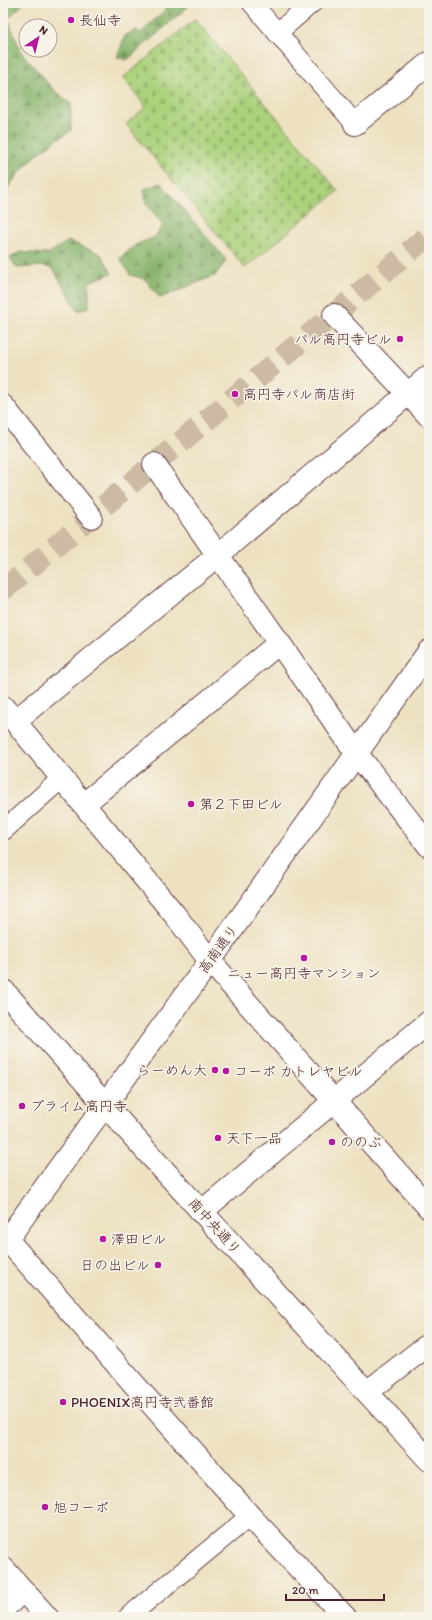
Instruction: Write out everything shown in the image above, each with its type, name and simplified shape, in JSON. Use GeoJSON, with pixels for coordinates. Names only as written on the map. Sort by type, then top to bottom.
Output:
{"type":"FeatureCollection","features":[{"type":"Feature","properties":{"kind":"street"},"geometry":{"type":"LineString","coordinates":[[356,124],[429,63]]}},
{"type":"Feature","properties":{"kind":"street"},"geometry":{"type":"LineString","coordinates":[[334,315],[429,416]]}},
{"type":"Feature","properties":{"kind":"street"},"geometry":{"type":"LineString","coordinates":[[429,376],[218,555],[9,714],[175,915],[210,961],[333,1102],[429,1208]]}},
{"type":"Feature","properties":{"kind":"street"},"geometry":{"type":"LineString","coordinates":[[3,406],[92,517]]}},
{"type":"Feature","properties":{"kind":"street"},"geometry":{"type":"LineString","coordinates":[[154,464],[357,754],[429,846]]}},
{"type":"Feature","properties":{"kind":"street"},"geometry":{"type":"LineString","coordinates":[[84,804],[279,643]]}},
{"type":"Feature","properties":{"kind":"street","name":"高南通り"},"geometry":{"type":"LineString","coordinates":[[4,1240],[105,1106],[210,961],[429,651]]}},
{"type":"Feature","properties":{"kind":"street","name":"南中央通り"},"geometry":{"type":"LineString","coordinates":[[3,990],[201,1212],[429,1460]]}},
{"type":"Feature","properties":{"kind":"street"},"geometry":{"type":"LineString","coordinates":[[201,1212],[429,1022]]}},
{"type":"Feature","properties":{"kind":"street"},"geometry":{"type":"LineString","coordinates":[[4,1240],[250,1516],[345,1617]]}},
{"type":"Feature","properties":{"kind":"street"},"geometry":{"type":"LineString","coordinates":[[367,1392],[429,1344]]}},
{"type":"Feature","properties":{"kind":"street"},"geometry":{"type":"LineString","coordinates":[[3,1568],[47,1617]]}},
{"type":"Feature","properties":{"kind":"street"},"geometry":{"type":"LineString","coordinates":[[3,1609],[24,1591]]}},
{"type":"Feature","properties":{"kind":"lane"},"geometry":{"type":"LineString","coordinates":[[252,3],[356,124]]}},
{"type":"Feature","properties":{"kind":"lane"},"geometry":{"type":"LineString","coordinates":[[277,33],[312,3]]}},
{"type":"Feature","properties":{"kind":"lane"},"geometry":{"type":"LineString","coordinates":[[3,831],[62,778]]}},
{"type":"Feature","properties":{"kind":"lane"},"geometry":{"type":"LineString","coordinates":[[128,1617],[250,1516]]}},
{"type":"Feature","properties":{"kind":"green space"},"geometry":{"type":"Polygon","coordinates":[[[3,3],[24,3],[8,19],[18,44],[18,58],[26,58],[53,89],[71,104],[71,131],[33,158],[24,167],[10,186],[4,198],[6,224],[3,235],[3,3]]]}},
{"type":"Feature","properties":{"kind":"green space"},"geometry":{"type":"Polygon","coordinates":[[[165,3],[191,4],[127,60],[117,57],[125,36],[136,30],[141,33],[165,10],[165,3]]]}},
{"type":"Feature","properties":{"kind":"green space"},"geometry":{"type":"Polygon","coordinates":[[[195,19],[338,191],[245,268],[126,124],[146,107],[123,78],[195,19]]]}},
{"type":"Feature","properties":{"kind":"green space"},"geometry":{"type":"Polygon","coordinates":[[[161,183],[226,260],[216,275],[160,298],[145,279],[130,275],[120,258],[137,244],[155,237],[163,225],[146,203],[144,189],[161,183]]]}},
{"type":"Feature","properties":{"kind":"green space"},"geometry":{"type":"Polygon","coordinates":[[[69,241],[101,254],[112,273],[89,282],[89,307],[78,311],[53,269],[44,266],[17,268],[10,258],[20,252],[47,254],[69,241]]]}},
{"type":"Feature","properties":{"kind":"tunnel"},"geometry":{"type":"LineString","coordinates":[[3,590],[429,235]]}},
{"type":"Feature","properties":{"kind":"place","name":"長仙寺"},"geometry":{"type":"Point","coordinates":[71,20]}},
{"type":"Feature","properties":{"kind":"place","name":"パル高円寺ビル"},"geometry":{"type":"Point","coordinates":[400,339]}},
{"type":"Feature","properties":{"kind":"place","name":"高円寺パル商店街"},"geometry":{"type":"Point","coordinates":[235,394]}},
{"type":"Feature","properties":{"kind":"place","name":"第２下田ビル"},"geometry":{"type":"Point","coordinates":[191,804]}},
{"type":"Feature","properties":{"kind":"place","name":"ニュー高円寺マンション"},"geometry":{"type":"Point","coordinates":[304,958]}},
{"type":"Feature","properties":{"kind":"place","name":"らーめん大"},"geometry":{"type":"Point","coordinates":[215,1070]}},
{"type":"Feature","properties":{"kind":"place","name":"コーポ カトレヤビル"},"geometry":{"type":"Point","coordinates":[226,1071]}},
{"type":"Feature","properties":{"kind":"place","name":"プライム高円寺"},"geometry":{"type":"Point","coordinates":[22,1106]}},
{"type":"Feature","properties":{"kind":"place","name":"天下一品"},"geometry":{"type":"Point","coordinates":[218,1138]}},
{"type":"Feature","properties":{"kind":"place","name":"ののぶ"},"geometry":{"type":"Point","coordinates":[332,1142]}},
{"type":"Feature","properties":{"kind":"place","name":"澤田ビル"},"geometry":{"type":"Point","coordinates":[103,1239]}},
{"type":"Feature","properties":{"kind":"place","name":"日の出ビル"},"geometry":{"type":"Point","coordinates":[158,1265]}},
{"type":"Feature","properties":{"kind":"place","name":"PHOENIX高円寺弐番館"},"geometry":{"type":"Point","coordinates":[63,1402]}},
{"type":"Feature","properties":{"kind":"place","name":"旭コーポ"},"geometry":{"type":"Point","coordinates":[45,1507]}}]}
